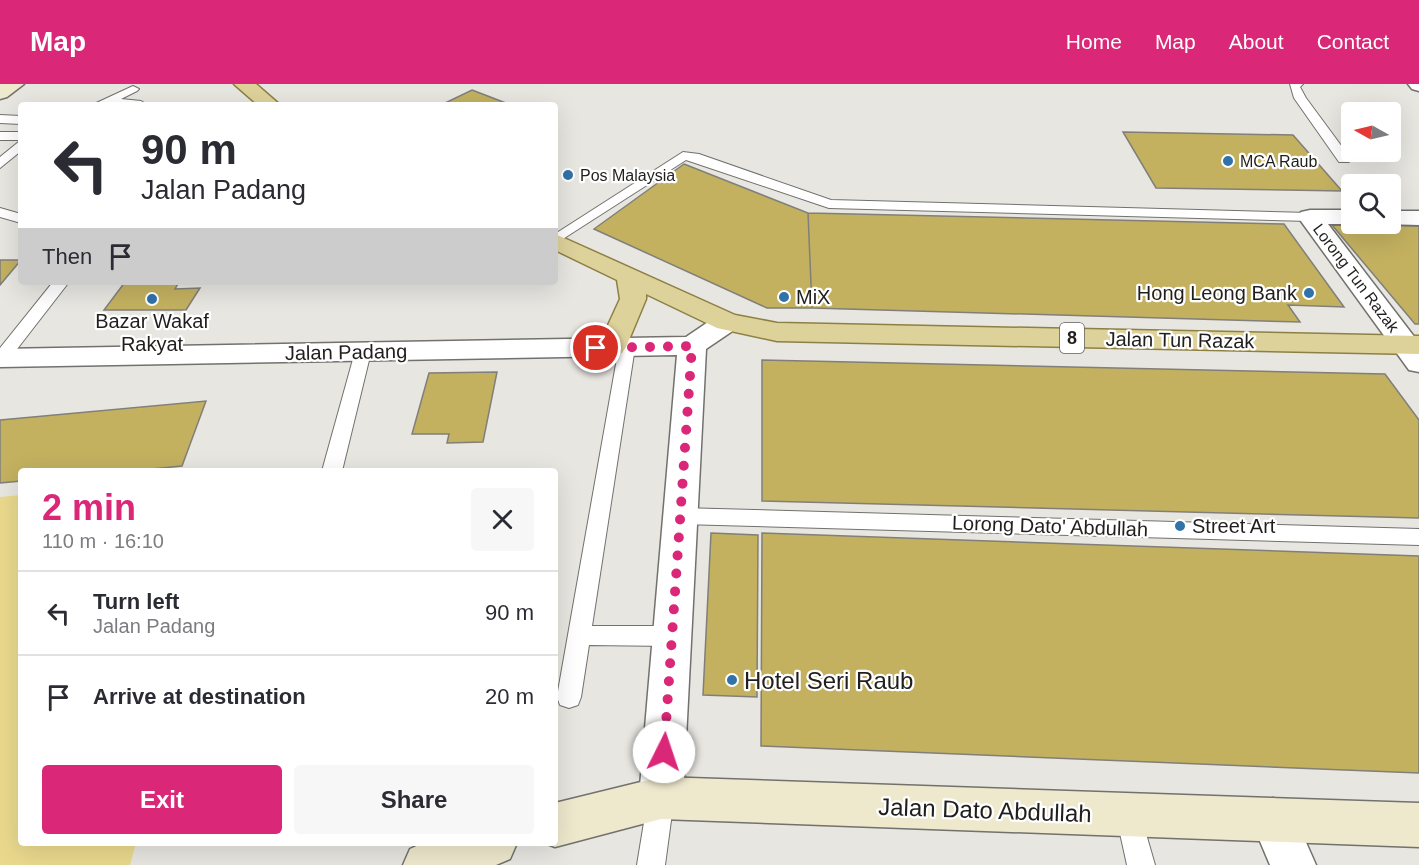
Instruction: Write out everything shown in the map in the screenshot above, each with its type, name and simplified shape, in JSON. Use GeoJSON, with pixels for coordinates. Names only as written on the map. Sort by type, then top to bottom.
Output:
{"type":"FeatureCollection","features":[{"type":"Feature","properties":{"kind":"main road"},"geometry":{"type":"LineString","coordinates":[[0,93],[14,84]]}},
{"type":"Feature","properties":{"kind":"main road"},"geometry":{"type":"LineString","coordinates":[[244,84],[266,102]]}},
{"type":"Feature","properties":{"kind":"main road","name":"8"},"geometry":{"type":"LineString","coordinates":[[558,241],[727,322]]}},
{"type":"Feature","properties":{"kind":"main road"},"geometry":{"type":"LineString","coordinates":[[620,347],[633,298],[630,276]]}},
{"type":"Feature","properties":{"kind":"main road","name":"Jalan Tun Razak"},"geometry":{"type":"LineString","coordinates":[[727,322],[777,332],[1414,351]]}},
{"type":"Feature","properties":{"kind":"main road","name":"Jalan Dato Abdullah"},"geometry":{"type":"LineString","coordinates":[[558,824],[661,798],[1419,825]]}},
{"type":"Feature","properties":{"kind":"main road"},"geometry":{"type":"LineString","coordinates":[[426,865],[485,846]]}},
{"type":"Feature","properties":{"kind":"street","name":"Lorong Tun Razak"},"geometry":{"type":"LineString","coordinates":[[1310,217],[1341,217]]}},
{"type":"Feature","properties":{"kind":"street","name":"Lorong Tun Razak"},"geometry":{"type":"LineString","coordinates":[[1310,217],[1414,351]]}},
{"type":"Feature","properties":{"kind":"street"},"geometry":{"type":"LineString","coordinates":[[1401,218],[1419,218]]}},
{"type":"Feature","properties":{"kind":"street"},"geometry":{"type":"LineString","coordinates":[[661,798],[692,346],[727,322]]}},
{"type":"Feature","properties":{"kind":"street","name":"Jalan Padang"},"geometry":{"type":"LineString","coordinates":[[1,358],[692,346]]}},
{"type":"Feature","properties":{"kind":"street"},"geometry":{"type":"LineString","coordinates":[[1273,820],[1293,865]]}},
{"type":"Feature","properties":{"kind":"lane"},"geometry":{"type":"LineString","coordinates":[[1297,84],[1294,86],[1300,98],[1341,155]]}},
{"type":"Feature","properties":{"kind":"lane"},"geometry":{"type":"LineString","coordinates":[[105,102],[133,89]]}},
{"type":"Feature","properties":{"kind":"lane"},"geometry":{"type":"LineString","coordinates":[[0,119],[18,120]]}},
{"type":"Feature","properties":{"kind":"lane"},"geometry":{"type":"LineString","coordinates":[[0,136],[18,136]]}},
{"type":"Feature","properties":{"kind":"lane"},"geometry":{"type":"LineString","coordinates":[[0,164],[18,147]]}},
{"type":"Feature","properties":{"kind":"lane"},"geometry":{"type":"LineString","coordinates":[[558,238],[683,156],[694,157],[829,204],[1310,217]]}},
{"type":"Feature","properties":{"kind":"lane"},"geometry":{"type":"LineString","coordinates":[[0,212],[18,218]]}},
{"type":"Feature","properties":{"kind":"lane"},"geometry":{"type":"LineString","coordinates":[[1,358],[59,285]]}},
{"type":"Feature","properties":{"kind":"lane"},"geometry":{"type":"LineString","coordinates":[[569,697],[580,635],[620,347]]}},
{"type":"Feature","properties":{"kind":"lane"},"geometry":{"type":"LineString","coordinates":[[333,468],[363,351]]}},
{"type":"Feature","properties":{"kind":"lane","name":"Lorong Dato' Abdullah"},"geometry":{"type":"LineString","coordinates":[[681,516],[1419,537]]}},
{"type":"Feature","properties":{"kind":"lane"},"geometry":{"type":"LineString","coordinates":[[580,635],[672,636]]}},
{"type":"Feature","properties":{"kind":"lane"},"geometry":{"type":"LineString","coordinates":[[651,865],[661,798]]}},
{"type":"Feature","properties":{"kind":"lane"},"geometry":{"type":"LineString","coordinates":[[1129,815],[1141,865]]}},
{"type":"Feature","properties":{"kind":"shaded area"},"geometry":{"type":"Polygon","coordinates":[[[18,495],[18,846],[135,846],[130,865],[0,865],[0,497],[18,495]]]}},
{"type":"Feature","properties":{"kind":"building"},"geometry":{"type":"Polygon","coordinates":[[[472,90],[503,102],[447,102],[472,90]]]}},
{"type":"Feature","properties":{"kind":"building","name":"MCA Raub"},"geometry":{"type":"Polygon","coordinates":[[[1123,132],[1293,135],[1341,191],[1156,188],[1123,132]]]}},
{"type":"Feature","properties":{"kind":"building"},"geometry":{"type":"Polygon","coordinates":[[[684,164],[808,213],[812,308],[767,308],[594,229],[684,164]]]}},
{"type":"Feature","properties":{"kind":"building"},"geometry":{"type":"Polygon","coordinates":[[[808,213],[1284,224],[1344,307],[1288,305],[1300,322],[812,308],[808,213]]]}},
{"type":"Feature","properties":{"kind":"building"},"geometry":{"type":"Polygon","coordinates":[[[1332,225],[1341,225],[1341,234],[1401,234],[1401,226],[1419,226],[1419,324],[1415,324],[1332,225]]]}},
{"type":"Feature","properties":{"kind":"building"},"geometry":{"type":"Polygon","coordinates":[[[0,260],[18,260],[18,264],[0,285],[0,260]]]}},
{"type":"Feature","properties":{"kind":"building","name":"Bazar Wakaf Rakyat"},"geometry":{"type":"Polygon","coordinates":[[[123,285],[177,285],[175,289],[200,288],[186,310],[104,310],[123,285]]]}},
{"type":"Feature","properties":{"kind":"building"},"geometry":{"type":"Polygon","coordinates":[[[762,360],[1385,374],[1419,420],[1419,518],[762,501],[762,360]]]}},
{"type":"Feature","properties":{"kind":"building"},"geometry":{"type":"Polygon","coordinates":[[[497,372],[483,442],[447,443],[449,434],[412,434],[429,373],[497,372]]]}},
{"type":"Feature","properties":{"kind":"building"},"geometry":{"type":"Polygon","coordinates":[[[206,401],[182,466],[18,468],[18,481],[0,483],[0,420],[206,401]]]}},
{"type":"Feature","properties":{"kind":"building"},"geometry":{"type":"Polygon","coordinates":[[[711,533],[758,535],[757,697],[703,695],[711,533]]]}},
{"type":"Feature","properties":{"kind":"building"},"geometry":{"type":"Polygon","coordinates":[[[762,533],[1419,556],[1419,773],[761,746],[762,533]]]}},
{"type":"Feature","properties":{"kind":"place","name":"MCA Raub"},"geometry":{"type":"Point","coordinates":[1228,161]}},
{"type":"Feature","properties":{"kind":"place","name":"Pos Malaysia"},"geometry":{"type":"Point","coordinates":[568,175]}},
{"type":"Feature","properties":{"kind":"place","name":"Hong Leong Bank"},"geometry":{"type":"Point","coordinates":[1309,293]}},
{"type":"Feature","properties":{"kind":"place","name":"MiX"},"geometry":{"type":"Point","coordinates":[784,297]}},
{"type":"Feature","properties":{"kind":"place","name":"Bazar Wakaf Rakyat"},"geometry":{"type":"Point","coordinates":[152,299]}},
{"type":"Feature","properties":{"kind":"place","name":"Street Art"},"geometry":{"type":"Point","coordinates":[1180,526]}},
{"type":"Feature","properties":{"kind":"place","name":"Hotel Seri Raub"},"geometry":{"type":"Point","coordinates":[732,680]}},
{"type":"Feature","properties":{"kind":"route"},"geometry":{"type":"LineString","coordinates":[[596,348],[692,346],[664,752]]}}]}
